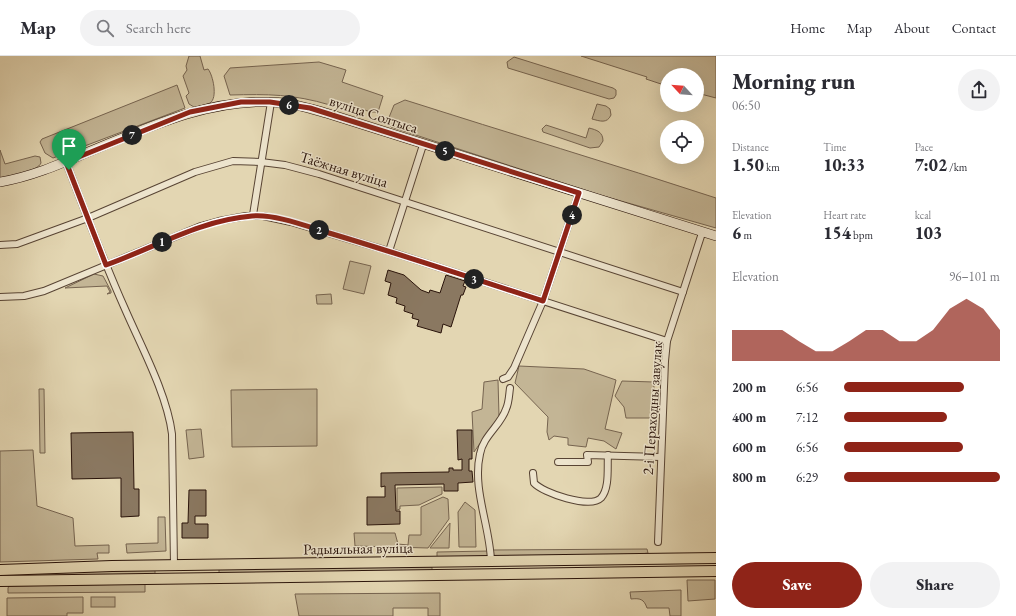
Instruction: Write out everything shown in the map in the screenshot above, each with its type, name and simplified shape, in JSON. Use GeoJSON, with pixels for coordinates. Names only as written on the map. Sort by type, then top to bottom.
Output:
{"type":"FeatureCollection","features":[{"type":"Feature","properties":{"kind":"main road","name":"вуліца Солтыса"},"geometry":{"type":"LineString","coordinates":[[0,182],[32,174],[66,162],[190,112],[241,102],[270,102],[299,106],[326,113],[702,233],[716,236]]}},
{"type":"Feature","properties":{"kind":"main road","name":"Радыяльная вуліца"},"geometry":{"type":"LineString","coordinates":[[0,570],[112,566],[716,558]]}},
{"type":"Feature","properties":{"kind":"main road"},"geometry":{"type":"LineString","coordinates":[[569,560],[570,573]]}},
{"type":"Feature","properties":{"kind":"main road","name":"Радыяльная вуліца"},"geometry":{"type":"LineString","coordinates":[[0,582],[716,571]]}},
{"type":"Feature","properties":{"kind":"street"},"geometry":{"type":"LineString","coordinates":[[254,215],[270,102]]}},
{"type":"Feature","properties":{"kind":"street"},"geometry":{"type":"LineString","coordinates":[[389,251],[423,145]]}},
{"type":"Feature","properties":{"kind":"street","name":"Таёжная вуліца"},"geometry":{"type":"LineString","coordinates":[[0,245],[17,244],[88,218],[195,172],[233,161],[261,162],[285,165],[320,174],[683,292]]}},
{"type":"Feature","properties":{"kind":"street"},"geometry":{"type":"LineString","coordinates":[[66,162],[106,265],[157,383],[169,418],[172,434],[174,565]]}},
{"type":"Feature","properties":{"kind":"street"},"geometry":{"type":"LineString","coordinates":[[503,379],[508,377],[514,368],[543,301],[579,193]]}},
{"type":"Feature","properties":{"kind":"street"},"geometry":{"type":"LineString","coordinates":[[0,296],[15,297],[32,295],[201,226],[219,221],[254,215],[291,222],[389,251],[667,341]]}},
{"type":"Feature","properties":{"kind":"street","name":"2-і Пераходны завулак"},"geometry":{"type":"LineString","coordinates":[[658,542],[667,341],[702,233]]}},
{"type":"Feature","properties":{"kind":"street"},"geometry":{"type":"LineString","coordinates":[[491,561],[491,549],[482,512],[479,460],[481,449],[485,441],[506,410],[510,388]]}},
{"type":"Feature","properties":{"kind":"street"},"geometry":{"type":"LineString","coordinates":[[558,462],[588,462],[587,455],[661,457]]}},
{"type":"Feature","properties":{"kind":"street"},"geometry":{"type":"LineString","coordinates":[[533,473],[534,483],[544,491],[571,499],[591,502],[600,498],[604,492],[608,455]]}},
{"type":"Feature","properties":{"kind":"shaded area"},"geometry":{"type":"Polygon","coordinates":[[[189,56],[200,56],[204,70],[208,69],[212,76],[214,96],[208,104],[194,107],[189,104],[186,96],[189,93],[183,76],[187,70],[186,66],[189,56]]]}},
{"type":"Feature","properties":{"kind":"shaded area"},"geometry":{"type":"Polygon","coordinates":[[[581,56],[716,56],[716,98],[704,95],[704,68],[660,68],[660,84],[646,79],[647,77],[581,56]]]}},
{"type":"Feature","properties":{"kind":"shaded area"},"geometry":{"type":"Polygon","coordinates":[[[514,57],[613,88],[616,90],[616,95],[614,98],[609,99],[508,68],[507,62],[514,57]]]}},
{"type":"Feature","properties":{"kind":"shaded area"},"geometry":{"type":"Polygon","coordinates":[[[319,62],[346,70],[342,82],[383,96],[378,112],[371,112],[332,100],[330,105],[317,101],[292,97],[230,95],[224,76],[230,68],[319,62]]]}},
{"type":"Feature","properties":{"kind":"shaded area"},"geometry":{"type":"Polygon","coordinates":[[[177,85],[185,108],[53,158],[45,153],[40,142],[42,139],[177,85]]]}},
{"type":"Feature","properties":{"kind":"shaded area"},"geometry":{"type":"Polygon","coordinates":[[[405,100],[716,198],[716,228],[600,195],[391,127],[388,120],[394,105],[405,100]]]}},
{"type":"Feature","properties":{"kind":"shaded area"},"geometry":{"type":"Polygon","coordinates":[[[597,104],[606,106],[610,109],[611,115],[607,120],[603,121],[592,119],[597,104]]]}},
{"type":"Feature","properties":{"kind":"shaded area"},"geometry":{"type":"Polygon","coordinates":[[[546,125],[586,138],[589,128],[601,133],[603,141],[599,147],[590,148],[543,132],[542,129],[546,125]]]}},
{"type":"Feature","properties":{"kind":"shaded area"},"geometry":{"type":"Polygon","coordinates":[[[0,150],[5,164],[35,156],[40,157],[41,163],[29,171],[0,178],[0,150]]]}},
{"type":"Feature","properties":{"kind":"shaded area"},"geometry":{"type":"Polygon","coordinates":[[[350,261],[371,266],[364,294],[343,289],[350,261]]]}},
{"type":"Feature","properties":{"kind":"shaded area"},"geometry":{"type":"Polygon","coordinates":[[[94,274],[103,276],[111,293],[107,294],[110,292],[107,286],[65,288],[94,274]]]}},
{"type":"Feature","properties":{"kind":"shaded area"},"geometry":{"type":"Polygon","coordinates":[[[331,294],[332,304],[317,304],[316,295],[331,294]]]}},
{"type":"Feature","properties":{"kind":"shaded area"},"geometry":{"type":"Polygon","coordinates":[[[519,366],[584,369],[616,380],[605,429],[622,433],[616,449],[604,441],[588,438],[586,447],[568,445],[568,438],[554,436],[549,440],[547,432],[548,417],[515,383],[519,366]]]}},
{"type":"Feature","properties":{"kind":"shaded area"},"geometry":{"type":"Polygon","coordinates":[[[498,380],[499,416],[474,452],[472,412],[482,409],[484,382],[498,380]]]}},
{"type":"Feature","properties":{"kind":"shaded area"},"geometry":{"type":"Polygon","coordinates":[[[622,381],[654,382],[653,418],[626,418],[624,407],[615,396],[622,381]]]}},
{"type":"Feature","properties":{"kind":"shaded area"},"geometry":{"type":"Polygon","coordinates":[[[39,389],[44,389],[45,453],[40,453],[39,389]]]}},
{"type":"Feature","properties":{"kind":"shaded area"},"geometry":{"type":"Polygon","coordinates":[[[317,389],[317,446],[232,447],[231,390],[317,389]]]}},
{"type":"Feature","properties":{"kind":"shaded area"},"geometry":{"type":"Polygon","coordinates":[[[201,429],[204,457],[189,459],[186,430],[201,429]]]}},
{"type":"Feature","properties":{"kind":"shaded area"},"geometry":{"type":"Polygon","coordinates":[[[33,450],[37,506],[73,518],[75,546],[109,545],[109,553],[97,553],[98,559],[0,562],[0,451],[33,450]]]}},
{"type":"Feature","properties":{"kind":"shaded area"},"geometry":{"type":"Polygon","coordinates":[[[442,487],[442,494],[419,505],[400,506],[400,509],[397,510],[397,488],[442,487]]]}},
{"type":"Feature","properties":{"kind":"shaded area"},"geometry":{"type":"Polygon","coordinates":[[[443,497],[448,499],[449,519],[428,548],[355,546],[354,533],[395,533],[398,544],[408,545],[409,535],[421,535],[421,507],[443,497]]]}},
{"type":"Feature","properties":{"kind":"shaded area"},"geometry":{"type":"Polygon","coordinates":[[[465,502],[475,510],[476,547],[459,547],[458,512],[465,502]]]}},
{"type":"Feature","properties":{"kind":"shaded area"},"geometry":{"type":"Polygon","coordinates":[[[158,517],[165,517],[166,551],[127,553],[126,544],[158,543],[158,517]]]}},
{"type":"Feature","properties":{"kind":"shaded area"},"geometry":{"type":"Polygon","coordinates":[[[450,523],[449,548],[430,548],[450,523]]]}},
{"type":"Feature","properties":{"kind":"shaded area"},"geometry":{"type":"Polygon","coordinates":[[[647,549],[648,553],[634,555],[494,557],[493,550],[647,549]]]}},
{"type":"Feature","properties":{"kind":"shaded area"},"geometry":{"type":"Polygon","coordinates":[[[489,551],[488,556],[437,558],[437,552],[489,551]]]}},
{"type":"Feature","properties":{"kind":"shaded area"},"geometry":{"type":"Polygon","coordinates":[[[432,567],[432,572],[219,574],[219,569],[432,567]]]}},
{"type":"Feature","properties":{"kind":"shaded area"},"geometry":{"type":"Polygon","coordinates":[[[155,570],[155,575],[0,577],[0,573],[155,570]]]}},
{"type":"Feature","properties":{"kind":"shaded area"},"geometry":{"type":"Polygon","coordinates":[[[687,580],[715,580],[715,599],[688,601],[687,580]]]}},
{"type":"Feature","properties":{"kind":"shaded area"},"geometry":{"type":"Polygon","coordinates":[[[145,584],[145,592],[8,593],[9,586],[145,584]]]}},
{"type":"Feature","properties":{"kind":"shaded area"},"geometry":{"type":"Polygon","coordinates":[[[681,590],[681,616],[670,616],[669,608],[647,608],[641,600],[631,599],[630,592],[681,590]]]}},
{"type":"Feature","properties":{"kind":"shaded area"},"geometry":{"type":"Polygon","coordinates":[[[440,593],[440,616],[428,616],[428,608],[393,608],[393,616],[299,616],[295,594],[440,593]]]}},
{"type":"Feature","properties":{"kind":"shaded area"},"geometry":{"type":"Polygon","coordinates":[[[83,597],[83,613],[67,613],[67,616],[7,616],[7,598],[83,597]]]}},
{"type":"Feature","properties":{"kind":"shaded area"},"geometry":{"type":"Polygon","coordinates":[[[91,597],[115,597],[115,607],[91,607],[91,597]]]}},
{"type":"Feature","properties":{"kind":"building"},"geometry":{"type":"Polygon","coordinates":[[[388,270],[404,275],[421,290],[429,293],[430,290],[440,293],[446,275],[465,281],[463,286],[466,287],[463,295],[461,295],[451,327],[443,324],[441,333],[417,326],[419,320],[412,318],[413,314],[404,311],[405,306],[396,303],[397,298],[388,295],[391,283],[385,281],[388,270]]]}},
{"type":"Feature","properties":{"kind":"building"},"geometry":{"type":"Polygon","coordinates":[[[457,430],[472,430],[472,459],[469,459],[469,471],[472,471],[473,482],[458,483],[458,491],[444,491],[444,484],[395,485],[396,511],[400,511],[400,524],[367,525],[367,497],[385,497],[385,486],[381,487],[381,473],[449,472],[449,468],[453,468],[453,470],[462,470],[462,459],[458,460],[457,430]]]}},
{"type":"Feature","properties":{"kind":"building"},"geometry":{"type":"Polygon","coordinates":[[[133,432],[134,489],[139,489],[139,516],[121,517],[121,478],[72,479],[71,433],[133,432]]]}},
{"type":"Feature","properties":{"kind":"building"},"geometry":{"type":"Polygon","coordinates":[[[189,490],[206,490],[206,516],[195,516],[195,524],[208,524],[208,538],[182,538],[182,523],[188,523],[189,490]]]}},
{"type":"Feature","properties":{"kind":"route"},"geometry":{"type":"LineString","coordinates":[[241,102],[270,102],[310,108],[423,145],[502,168],[579,193],[543,301],[334,234],[291,222],[254,215],[219,221],[201,226],[106,265],[69,170],[66,162],[190,112],[241,102]]}}]}
